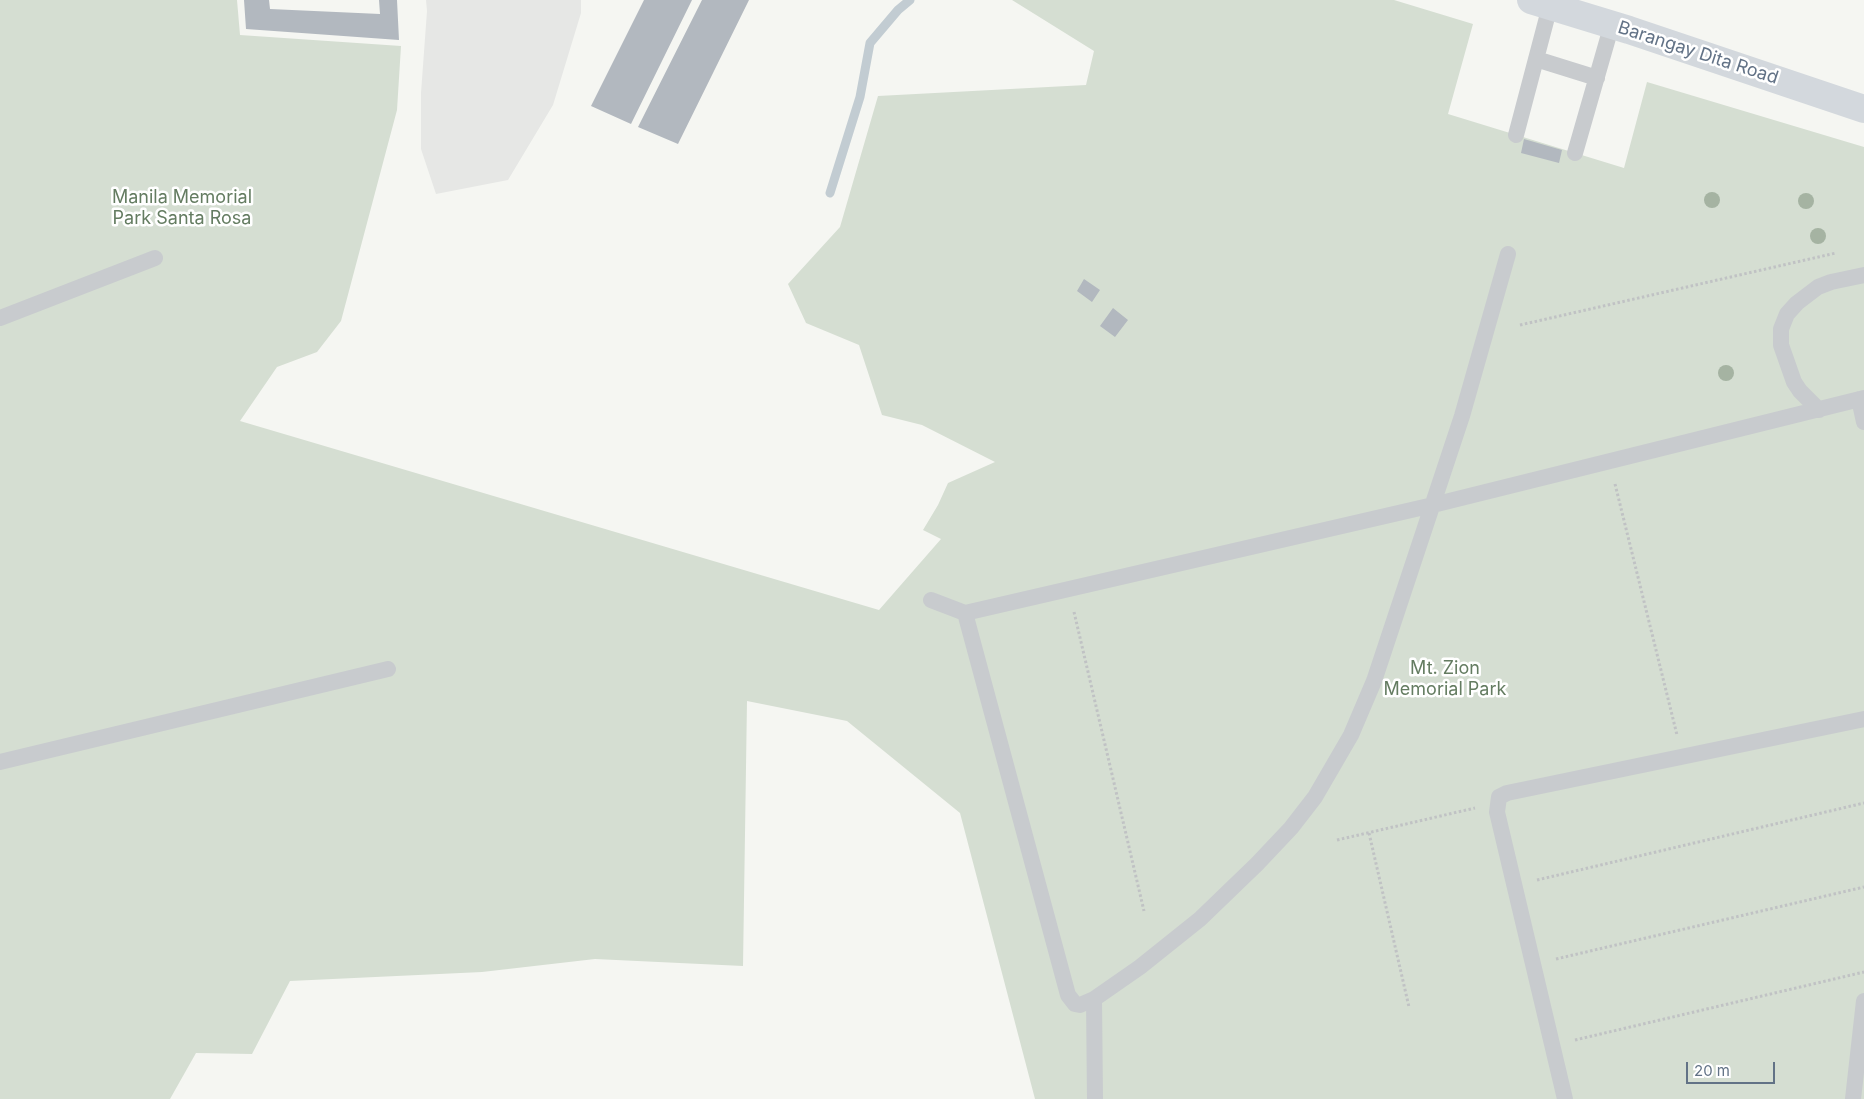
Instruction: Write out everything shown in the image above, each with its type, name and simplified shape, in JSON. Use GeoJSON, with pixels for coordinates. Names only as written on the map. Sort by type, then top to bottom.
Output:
{"type":"FeatureCollection","features":[{"type":"Feature","properties":{"kind":"street","name":"Barangay Dita Road"},"geometry":{"type":"LineString","coordinates":[[1541,3],[1612,24],[1864,109]]}},
{"type":"Feature","properties":{"kind":"lane"},"geometry":{"type":"LineString","coordinates":[[1516,135],[1536,59],[1541,3]]}},
{"type":"Feature","properties":{"kind":"lane"},"geometry":{"type":"LineString","coordinates":[[1574,153],[1612,24]]}},
{"type":"Feature","properties":{"kind":"lane"},"geometry":{"type":"LineString","coordinates":[[1536,59],[1597,78]]}},
{"type":"Feature","properties":{"kind":"lane"},"geometry":{"type":"LineString","coordinates":[[965,613],[1068,995],[1075,1004],[1080,1004],[1094,999],[1140,967],[1200,919],[1291,828],[1315,797],[1351,736],[1374,682],[1462,416],[1508,254]]}},
{"type":"Feature","properties":{"kind":"lane"},"geometry":{"type":"LineString","coordinates":[[0,318],[154,258]]}},
{"type":"Feature","properties":{"kind":"lane"},"geometry":{"type":"LineString","coordinates":[[1819,410],[1800,391],[1794,382],[1781,345],[1781,329],[1787,314],[1797,303],[1818,287],[1864,275]]}},
{"type":"Feature","properties":{"kind":"lane"},"geometry":{"type":"LineString","coordinates":[[931,600],[965,613],[1433,505],[1861,399],[1864,422]]}},
{"type":"Feature","properties":{"kind":"lane"},"geometry":{"type":"LineString","coordinates":[[0,762],[388,669]]}},
{"type":"Feature","properties":{"kind":"lane"},"geometry":{"type":"LineString","coordinates":[[1565,1099],[1497,812],[1499,797],[1507,792],[1864,719]]}},
{"type":"Feature","properties":{"kind":"lane"},"geometry":{"type":"LineString","coordinates":[[1094,999],[1096,1099]]}},
{"type":"Feature","properties":{"kind":"lane"},"geometry":{"type":"LineString","coordinates":[[1854,1099],[1864,1001]]}},
{"type":"Feature","properties":{"kind":"path"},"geometry":{"type":"LineString","coordinates":[[1520,325],[1836,253]]}},
{"type":"Feature","properties":{"kind":"path"},"geometry":{"type":"LineString","coordinates":[[1615,483],[1677,737]]}},
{"type":"Feature","properties":{"kind":"path"},"geometry":{"type":"LineString","coordinates":[[1073,606],[1144,910]]}},
{"type":"Feature","properties":{"kind":"path"},"geometry":{"type":"LineString","coordinates":[[1515,885],[1864,803]]}},
{"type":"Feature","properties":{"kind":"path"},"geometry":{"type":"LineString","coordinates":[[1337,840],[1478,807]]}},
{"type":"Feature","properties":{"kind":"path"},"geometry":{"type":"LineString","coordinates":[[1369,833],[1409,1007]]}},
{"type":"Feature","properties":{"kind":"path"},"geometry":{"type":"LineString","coordinates":[[1534,964],[1864,888]]}},
{"type":"Feature","properties":{"kind":"path"},"geometry":{"type":"LineString","coordinates":[[1553,1045],[1864,972]]}},
{"type":"Feature","properties":{"kind":"shaded area"},"geometry":{"type":"Polygon","coordinates":[[[426,0],[581,0],[581,13],[553,105],[508,180],[436,194],[421,149],[421,93],[427,11],[426,0]]]}},
{"type":"Feature","properties":{"kind":"green space"},"geometry":{"type":"Polygon","coordinates":[[[0,0],[237,0],[240,35],[401,46],[397,110],[341,321],[317,352],[277,367],[240,421],[879,610],[941,539],[923,530],[938,505],[948,483],[995,462],[922,425],[882,415],[859,345],[806,323],[788,284],[840,227],[878,96],[1086,85],[1094,51],[1012,0],[1394,0],[1473,24],[1448,114],[1624,168],[1647,82],[1864,147],[1864,1099],[1035,1099],[960,813],[847,721],[747,701],[743,966],[595,959],[482,972],[290,981],[252,1054],[196,1053],[170,1099],[0,1099],[0,0]]]}},
{"type":"Feature","properties":{"kind":"building"},"geometry":{"type":"Polygon","coordinates":[[[244,0],[269,0],[270,9],[380,14],[379,0],[397,0],[399,40],[246,29],[244,0]]]}},
{"type":"Feature","properties":{"kind":"building"},"geometry":{"type":"Polygon","coordinates":[[[644,0],[692,0],[631,124],[591,106],[644,0]]]}},
{"type":"Feature","properties":{"kind":"building"},"geometry":{"type":"Polygon","coordinates":[[[702,0],[749,0],[678,144],[638,127],[702,0]]]}},
{"type":"Feature","properties":{"kind":"building"},"geometry":{"type":"Polygon","coordinates":[[[1524,139],[1562,150],[1559,163],[1521,153],[1524,139]]]}},
{"type":"Feature","properties":{"kind":"building"},"geometry":{"type":"Polygon","coordinates":[[[1084,279],[1100,290],[1092,302],[1077,291],[1084,279]]]}},
{"type":"Feature","properties":{"kind":"building"},"geometry":{"type":"Polygon","coordinates":[[[1113,308],[1128,320],[1115,337],[1100,326],[1113,308]]]}},
{"type":"Feature","properties":{"kind":"waterway"},"geometry":{"type":"LineString","coordinates":[[830,193],[860,97],[870,43],[898,10],[910,0]]}},
{"type":"Feature","properties":{"kind":"park label","name":"Manila Memorial Park Santa Rosa"},"geometry":{"type":"Point","coordinates":[182,208]}},
{"type":"Feature","properties":{"kind":"park label","name":"Mt. Zion Memorial Park"},"geometry":{"type":"Point","coordinates":[1445,680]}}]}
